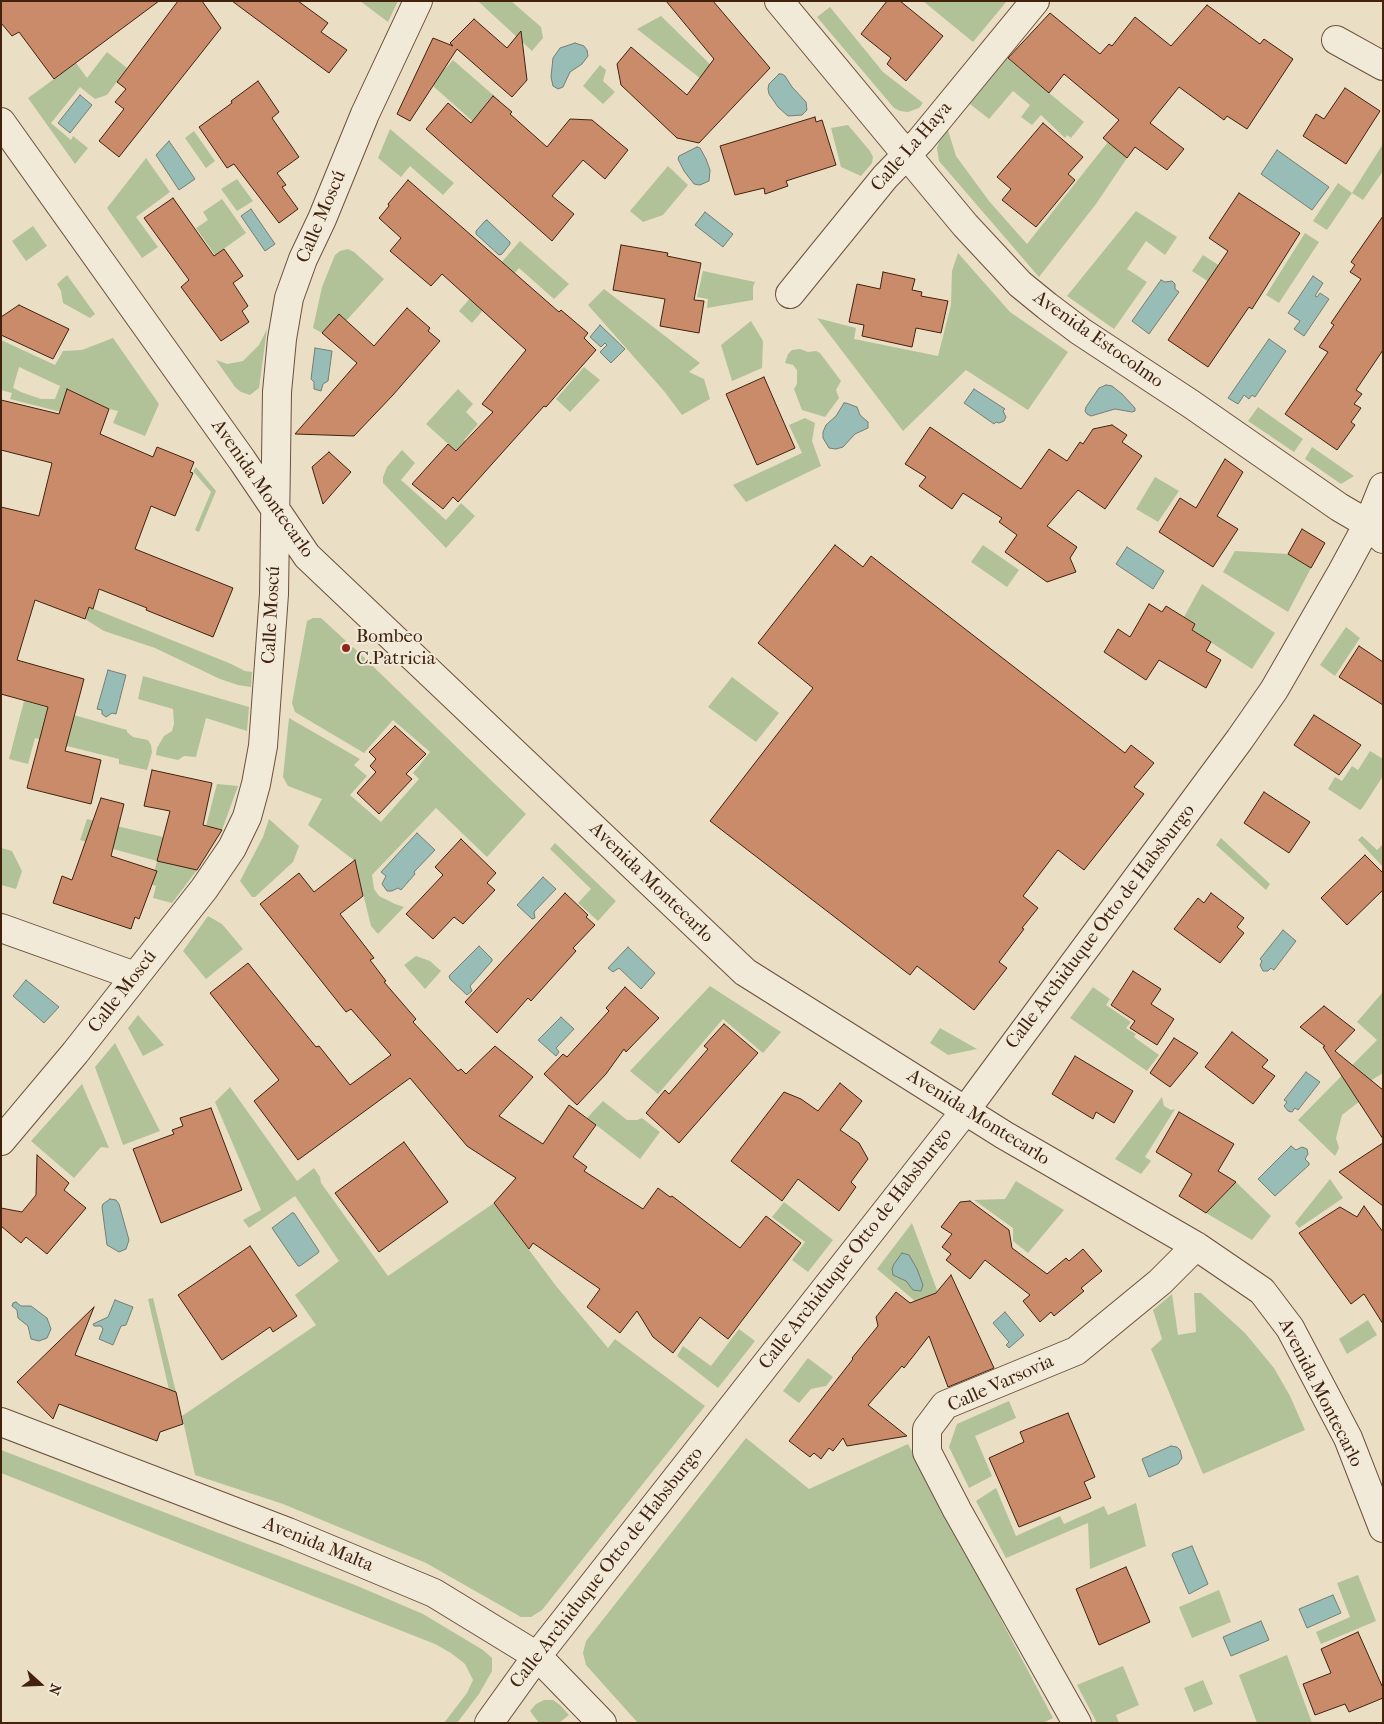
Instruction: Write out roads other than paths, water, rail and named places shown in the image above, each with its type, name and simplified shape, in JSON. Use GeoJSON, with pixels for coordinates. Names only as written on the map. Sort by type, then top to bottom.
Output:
{"type":"FeatureCollection","features":[{"type":"Feature","properties":{"kind":"street","name":"Calle Moscú"},"geometry":{"type":"LineString","coordinates":[[1,1141],[75,1053],[210,882],[232,848],[248,817],[263,746],[274,594],[277,392],[282,339],[289,298],[303,260],[365,114],[418,1]]}},
{"type":"Feature","properties":{"kind":"street","name":"Avenida Estocolmo"},"geometry":{"type":"LineString","coordinates":[[779,1],[965,225],[1020,284],[1080,331],[1191,404],[1375,532]]}},
{"type":"Feature","properties":{"kind":"street","name":"Calle La Haya"},"geometry":{"type":"LineString","coordinates":[[790,294],[884,177],[907,154],[1035,1]]}},
{"type":"Feature","properties":{"kind":"street"},"geometry":{"type":"LineString","coordinates":[[1336,40],[1383,66]]}},
{"type":"Feature","properties":{"kind":"street","name":"Avenida Montecarlo"},"geometry":{"type":"LineString","coordinates":[[1,122],[308,556],[745,972],[1004,1135],[1196,1246],[1262,1291],[1290,1328],[1348,1438],[1383,1528]]}},
{"type":"Feature","properties":{"kind":"street","name":"Calle Archiduque Otto de Habsburgo"},"geometry":{"type":"LineString","coordinates":[[489,1723],[537,1656],[965,1110],[1245,733],[1274,690],[1342,572],[1375,532],[1383,486]]}},
{"type":"Feature","properties":{"kind":"street"},"geometry":{"type":"LineString","coordinates":[[1,928],[135,976]]}},
{"type":"Feature","properties":{"kind":"street","name":"Calle Varsovia"},"geometry":{"type":"LineString","coordinates":[[1077,1723],[957,1510],[928,1452],[926,1428],[945,1405],[1076,1351],[1160,1282],[1196,1246]]}},
{"type":"Feature","properties":{"kind":"street","name":"Avenida Malta"},"geometry":{"type":"LineString","coordinates":[[1,1422],[288,1532],[434,1592],[537,1656],[602,1723]]}},
{"type":"Feature","properties":{"kind":"water"},"geometry":{"type":"Polygon","coordinates":[[[575,43],[584,46],[588,56],[582,64],[570,72],[563,87],[558,89],[553,86],[551,77],[553,58],[560,48],[575,43]]]}},
{"type":"Feature","properties":{"kind":"water"},"geometry":{"type":"Polygon","coordinates":[[[779,74],[785,76],[806,102],[807,110],[802,115],[788,116],[778,107],[769,94],[769,84],[779,74]]]}},
{"type":"Feature","properties":{"kind":"water"},"geometry":{"type":"Polygon","coordinates":[[[80,95],[92,105],[70,133],[58,123],[80,95]]]}},
{"type":"Feature","properties":{"kind":"water"},"geometry":{"type":"Polygon","coordinates":[[[169,141],[195,179],[179,190],[156,155],[169,141]]]}},
{"type":"Feature","properties":{"kind":"water"},"geometry":{"type":"Polygon","coordinates":[[[697,147],[700,148],[710,170],[709,181],[700,185],[694,184],[678,159],[679,156],[697,147]]]}},
{"type":"Feature","properties":{"kind":"water"},"geometry":{"type":"Polygon","coordinates":[[[1277,150],[1329,187],[1312,210],[1261,174],[1277,150]]]}},
{"type":"Feature","properties":{"kind":"water"},"geometry":{"type":"Polygon","coordinates":[[[251,209],[275,244],[265,251],[241,216],[251,209]]]}},
{"type":"Feature","properties":{"kind":"water"},"geometry":{"type":"Polygon","coordinates":[[[705,212],[733,234],[723,247],[695,225],[705,212]]]}},
{"type":"Feature","properties":{"kind":"water"},"geometry":{"type":"Polygon","coordinates":[[[487,220],[510,242],[502,254],[499,255],[476,234],[476,231],[487,220]]]}},
{"type":"Feature","properties":{"kind":"water"},"geometry":{"type":"Polygon","coordinates":[[[1313,276],[1323,283],[1315,296],[1317,297],[1320,293],[1329,299],[1304,336],[1294,329],[1300,321],[1288,313],[1313,276]]]}},
{"type":"Feature","properties":{"kind":"water"},"geometry":{"type":"Polygon","coordinates":[[[1161,280],[1165,282],[1172,281],[1175,284],[1175,289],[1179,292],[1149,334],[1132,321],[1161,280]]]}},
{"type":"Feature","properties":{"kind":"water"},"geometry":{"type":"Polygon","coordinates":[[[600,325],[625,349],[611,363],[600,352],[607,345],[605,343],[601,347],[590,337],[600,325]]]}},
{"type":"Feature","properties":{"kind":"water"},"geometry":{"type":"Polygon","coordinates":[[[1269,339],[1286,351],[1255,397],[1252,395],[1249,399],[1244,395],[1238,404],[1228,398],[1269,339]]]}},
{"type":"Feature","properties":{"kind":"water"},"geometry":{"type":"Polygon","coordinates":[[[315,348],[332,351],[328,381],[323,384],[321,391],[314,389],[314,382],[311,379],[315,348]]]}},
{"type":"Feature","properties":{"kind":"water"},"geometry":{"type":"Polygon","coordinates":[[[1106,385],[1112,386],[1122,394],[1135,408],[1135,411],[1115,409],[1091,416],[1087,414],[1085,411],[1086,407],[1099,388],[1106,385]]]}},
{"type":"Feature","properties":{"kind":"water"},"geometry":{"type":"Polygon","coordinates":[[[974,389],[1005,409],[1003,411],[1006,417],[1004,421],[994,424],[964,403],[974,389]]]}},
{"type":"Feature","properties":{"kind":"water"},"geometry":{"type":"Polygon","coordinates":[[[844,403],[857,407],[860,415],[868,422],[868,428],[855,434],[843,447],[829,448],[823,438],[823,432],[826,425],[836,416],[844,403]]]}},
{"type":"Feature","properties":{"kind":"water"},"geometry":{"type":"Polygon","coordinates":[[[1127,547],[1164,571],[1153,589],[1116,564],[1127,547]]]}},
{"type":"Feature","properties":{"kind":"water"},"geometry":{"type":"Polygon","coordinates":[[[108,670],[126,675],[116,714],[112,713],[106,717],[102,714],[102,710],[97,709],[108,670]]]}},
{"type":"Feature","properties":{"kind":"water"},"geometry":{"type":"Polygon","coordinates":[[[417,833],[435,850],[414,872],[415,874],[401,890],[398,888],[387,891],[382,884],[386,876],[381,872],[417,833]]]}},
{"type":"Feature","properties":{"kind":"water"},"geometry":{"type":"Polygon","coordinates":[[[543,877],[556,889],[534,912],[535,918],[532,919],[517,905],[543,877]]]}},
{"type":"Feature","properties":{"kind":"water"},"geometry":{"type":"Polygon","coordinates":[[[1283,930],[1296,941],[1274,970],[1271,968],[1268,971],[1263,971],[1260,959],[1283,930]]]}},
{"type":"Feature","properties":{"kind":"water"},"geometry":{"type":"Polygon","coordinates":[[[479,946],[492,961],[470,986],[472,991],[467,995],[449,976],[479,946]]]}},
{"type":"Feature","properties":{"kind":"water"},"geometry":{"type":"Polygon","coordinates":[[[628,947],[655,973],[641,989],[619,968],[613,972],[608,968],[628,947]]]}},
{"type":"Feature","properties":{"kind":"water"},"geometry":{"type":"Polygon","coordinates":[[[26,980],[59,1007],[44,1023],[13,996],[26,980]]]}},
{"type":"Feature","properties":{"kind":"water"},"geometry":{"type":"Polygon","coordinates":[[[561,1017],[574,1029],[556,1048],[559,1052],[556,1056],[538,1040],[561,1017]]]}},
{"type":"Feature","properties":{"kind":"water"},"geometry":{"type":"Polygon","coordinates":[[[1306,1072],[1320,1082],[1298,1110],[1295,1108],[1292,1112],[1288,1111],[1284,1106],[1287,1102],[1284,1100],[1306,1072]]]}},
{"type":"Feature","properties":{"kind":"water"},"geometry":{"type":"Polygon","coordinates":[[[1291,1146],[1296,1150],[1302,1147],[1307,1149],[1308,1154],[1305,1159],[1309,1165],[1275,1196],[1258,1179],[1291,1146]]]}},
{"type":"Feature","properties":{"kind":"water"},"geometry":{"type":"Polygon","coordinates":[[[110,1199],[116,1200],[119,1204],[129,1240],[126,1249],[119,1252],[107,1245],[102,1207],[110,1199]]]}},
{"type":"Feature","properties":{"kind":"water"},"geometry":{"type":"Polygon","coordinates":[[[294,1213],[319,1251],[300,1266],[298,1266],[272,1228],[294,1213]]]}},
{"type":"Feature","properties":{"kind":"water"},"geometry":{"type":"Polygon","coordinates":[[[902,1253],[909,1255],[917,1269],[923,1285],[921,1291],[913,1290],[906,1281],[893,1275],[892,1269],[894,1264],[902,1253]]]}},
{"type":"Feature","properties":{"kind":"water"},"geometry":{"type":"Polygon","coordinates":[[[115,1300],[133,1307],[126,1325],[121,1326],[113,1345],[99,1339],[103,1329],[101,1326],[94,1326],[93,1324],[108,1317],[115,1300]]]}},
{"type":"Feature","properties":{"kind":"water"},"geometry":{"type":"Polygon","coordinates":[[[16,1302],[21,1306],[31,1306],[47,1318],[51,1329],[47,1338],[39,1341],[31,1339],[28,1326],[18,1318],[17,1310],[12,1306],[16,1302]]]}},
{"type":"Feature","properties":{"kind":"water"},"geometry":{"type":"Polygon","coordinates":[[[1005,1312],[1024,1335],[1009,1348],[1006,1345],[1009,1342],[993,1323],[1005,1312]]]}},
{"type":"Feature","properties":{"kind":"water"},"geometry":{"type":"Polygon","coordinates":[[[1171,1446],[1177,1447],[1180,1450],[1182,1458],[1178,1464],[1149,1477],[1142,1459],[1171,1446]]]}},
{"type":"Feature","properties":{"kind":"water"},"geometry":{"type":"Polygon","coordinates":[[[1192,1546],[1208,1584],[1189,1594],[1172,1555],[1192,1546]]]}},
{"type":"Feature","properties":{"kind":"water"},"geometry":{"type":"Polygon","coordinates":[[[1333,1595],[1341,1613],[1307,1628],[1299,1609],[1333,1595]]]}},
{"type":"Feature","properties":{"kind":"water"},"geometry":{"type":"Polygon","coordinates":[[[1261,1621],[1269,1640],[1231,1656],[1223,1637],[1261,1621]]]}},
{"type":"Feature","properties":{"kind":"place","name":"Bombeo C.Patricia"},"geometry":{"type":"Point","coordinates":[346,648]}}]}
